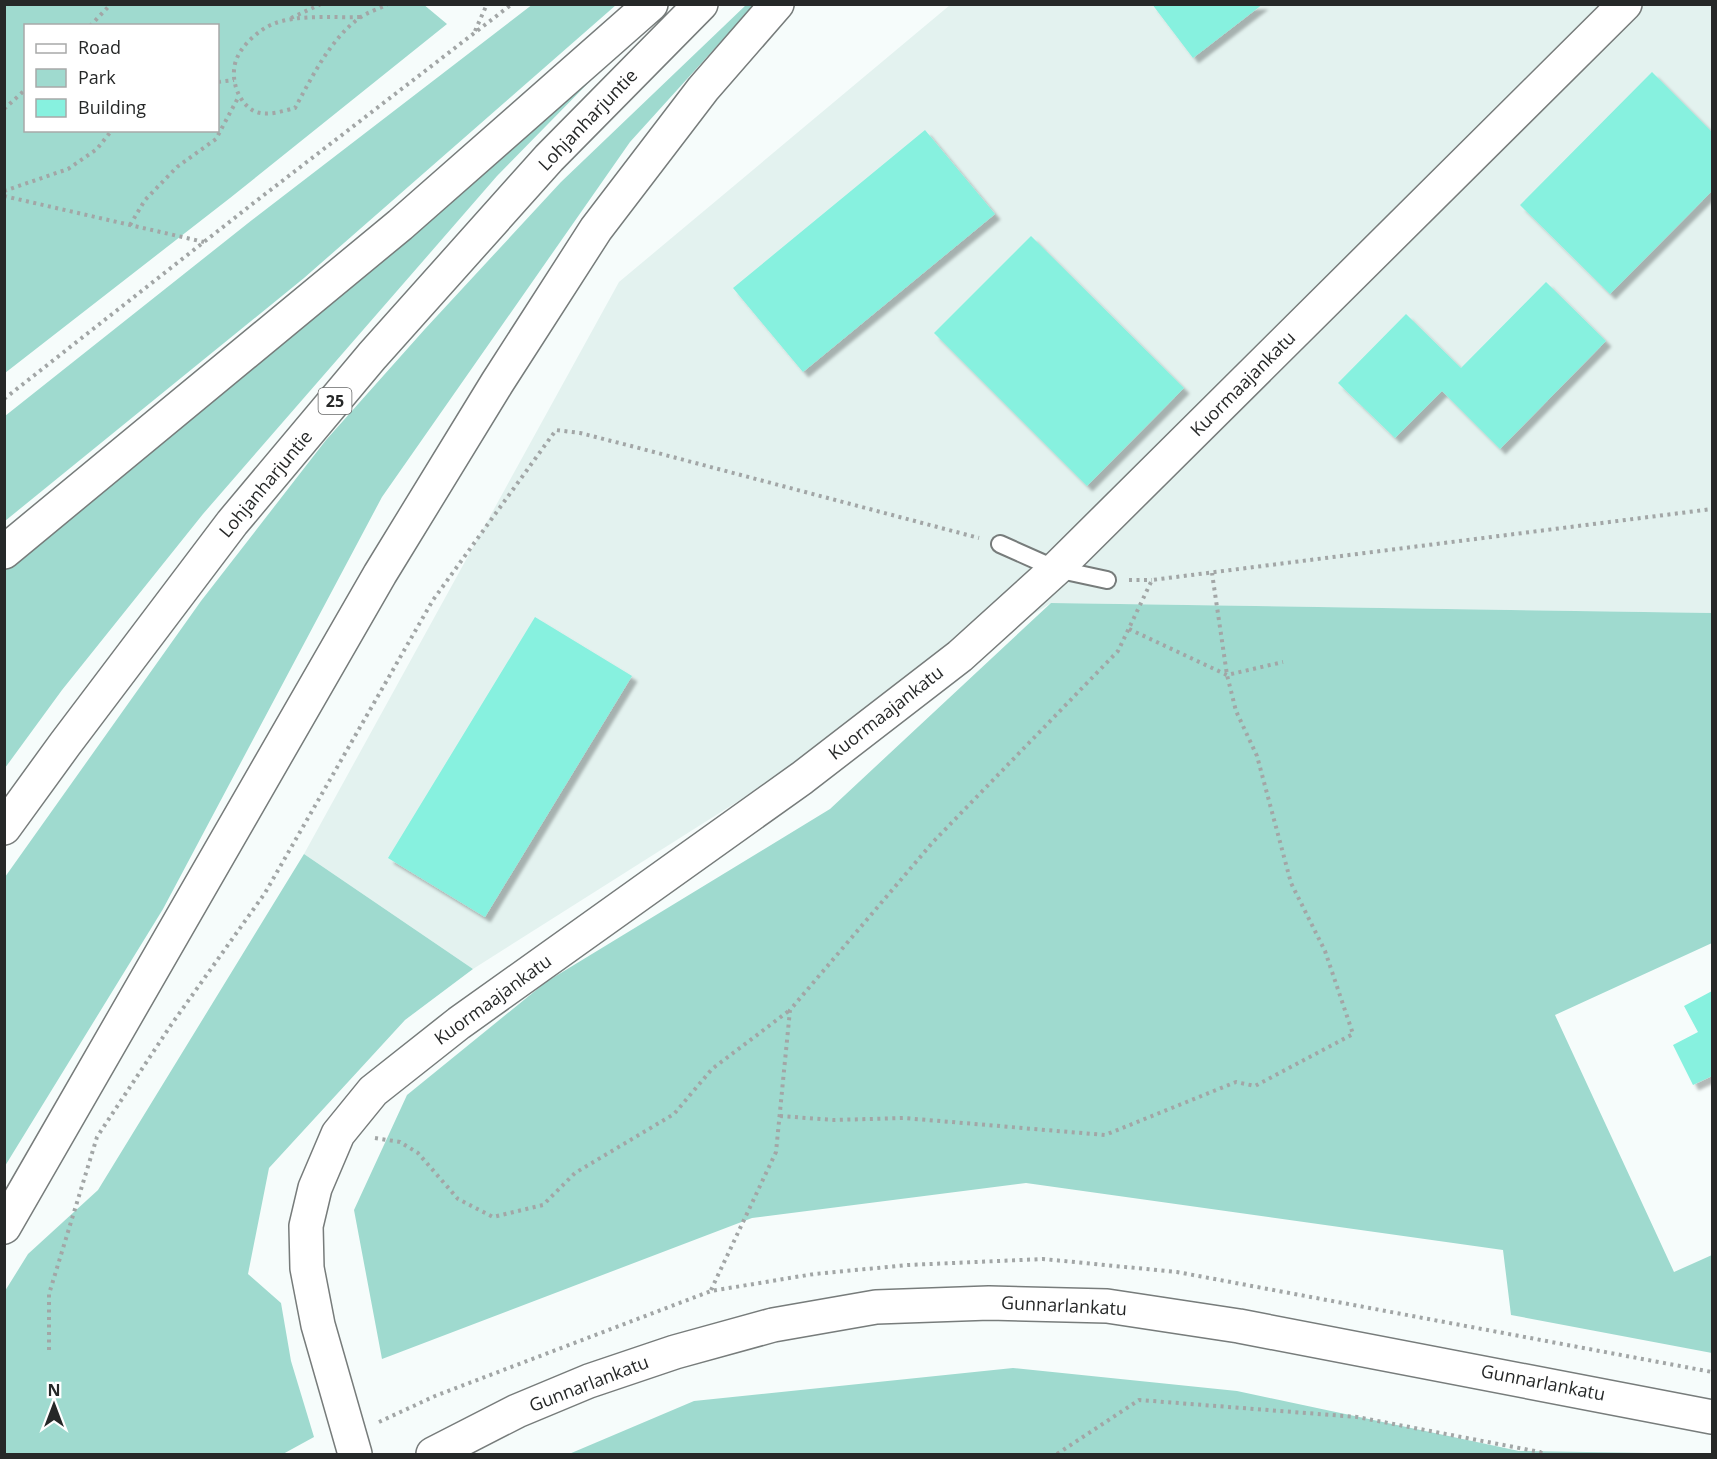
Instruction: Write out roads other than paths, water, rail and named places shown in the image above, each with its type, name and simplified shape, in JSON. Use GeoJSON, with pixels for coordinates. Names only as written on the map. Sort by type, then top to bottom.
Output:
{"type":"FeatureCollection","features":[{"type":"Feature","properties":{"kind":"main road"},"geometry":{"type":"LineString","coordinates":[[4,552],[400,225],[651,4]]}},
{"type":"Feature","properties":{"kind":"main road","name":"Lohjanharjuntie"},"geometry":{"type":"LineString","coordinates":[[4,828],[232,523],[372,356],[549,158],[702,4]]}},
{"type":"Feature","properties":{"kind":"main road"},"geometry":{"type":"LineString","coordinates":[[4,1227],[380,574],[497,383],[596,229],[704,89],[777,4]]}},
{"type":"Feature","properties":{"kind":"main road","name":"Kuormaajankatu"},"geometry":{"type":"LineString","coordinates":[[355,1455],[318,1325],[307,1268],[306,1226],[315,1188],[338,1134],[373,1091],[442,1036],[812,771],[960,656],[1056,569],[1625,4]]}},
{"type":"Feature","properties":{"kind":"main road","name":"Gunnarlankatu"},"geometry":{"type":"LineString","coordinates":[[433,1455],[517,1411],[589,1381],[707,1343],[772,1325],[876,1307],[989,1303],[1107,1306],[1228,1324],[1713,1417]]}},
{"type":"Feature","properties":{"kind":"lane"},"geometry":{"type":"LineString","coordinates":[[1000,544],[1056,569],[1107,580]]}}]}
